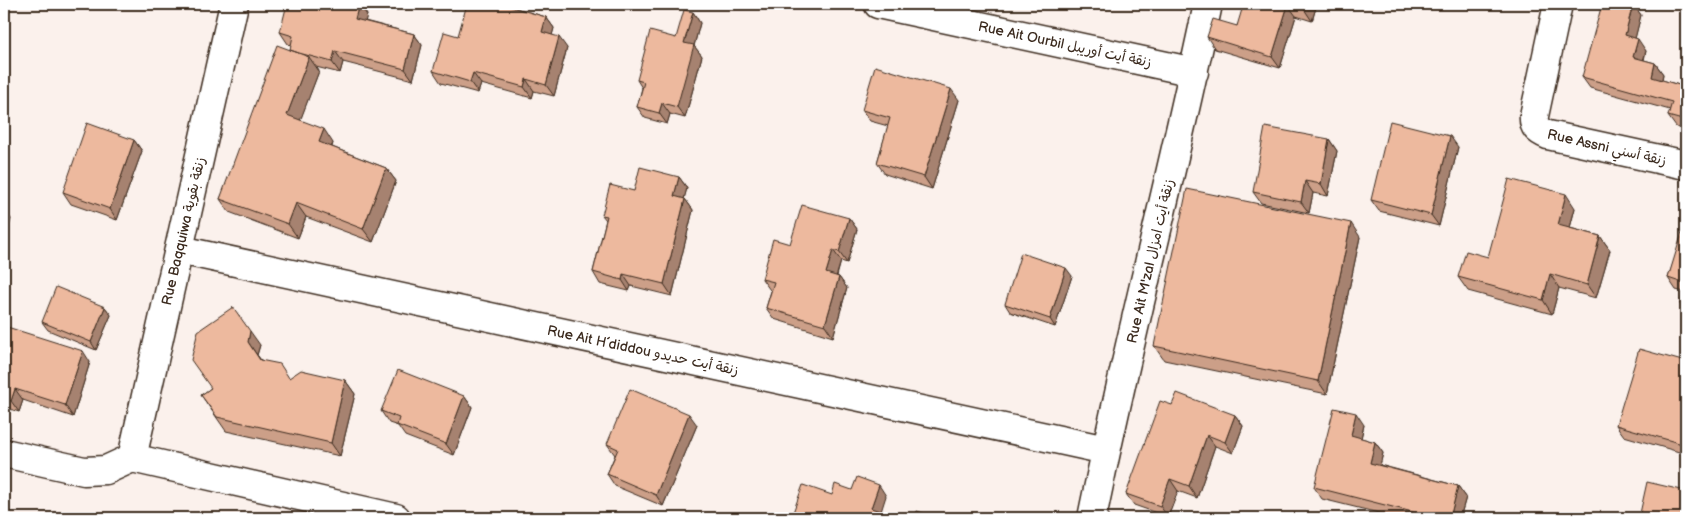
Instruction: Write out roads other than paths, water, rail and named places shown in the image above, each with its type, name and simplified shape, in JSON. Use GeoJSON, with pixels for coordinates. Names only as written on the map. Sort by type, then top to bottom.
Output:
{"type":"FeatureCollection","features":[{"type":"Feature","properties":{"kind":"street","name":"Rue Baqquiwa زنقة بقوية"},"geometry":{"type":"LineString","coordinates":[[132,458],[234,4]]}},
{"type":"Feature","properties":{"kind":"street","name":"Rue Ait Ourbil زنقة أيت أوريبل"},"geometry":{"type":"LineString","coordinates":[[878,4],[1194,72]]}},
{"type":"Feature","properties":{"kind":"street","name":"Rue Ait M'zal زنقة أيت امزال"},"geometry":{"type":"LineString","coordinates":[[1092,518],[1208,4]]}},
{"type":"Feature","properties":{"kind":"street","name":"Rue Assni زنقة أسني"},"geometry":{"type":"LineString","coordinates":[[1558,4],[1534,116],[1536,129],[1548,135],[1686,165]]}},
{"type":"Feature","properties":{"kind":"street","name":"Rue Ait H´diddou زنقة أيت حديدو"},"geometry":{"type":"LineString","coordinates":[[180,250],[1106,450]]}},
{"type":"Feature","properties":{"kind":"street"},"geometry":{"type":"LineString","coordinates":[[4,453],[84,471],[106,470],[132,458],[396,518]]}}]}
